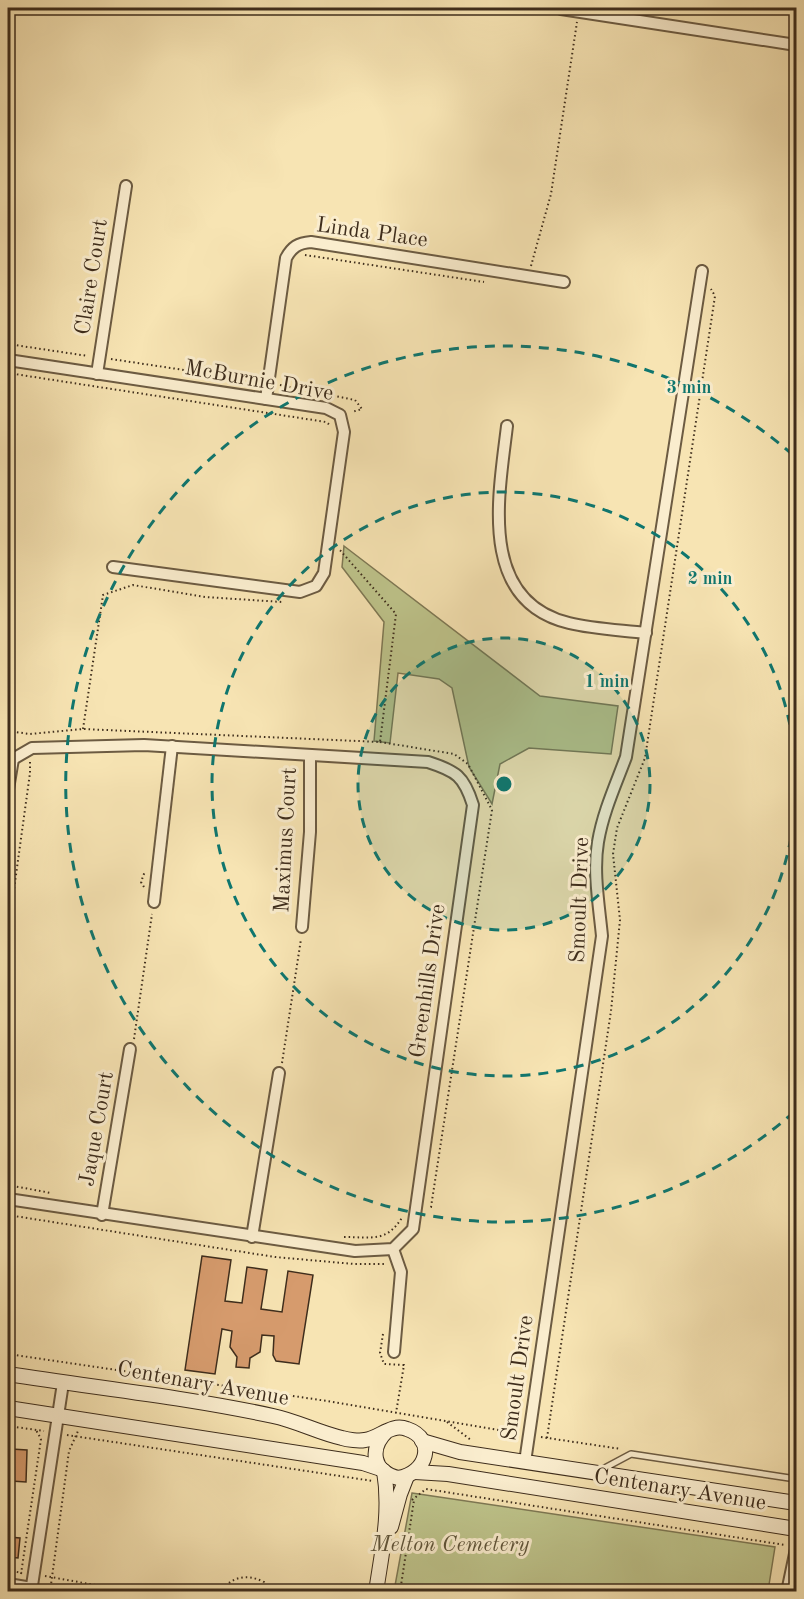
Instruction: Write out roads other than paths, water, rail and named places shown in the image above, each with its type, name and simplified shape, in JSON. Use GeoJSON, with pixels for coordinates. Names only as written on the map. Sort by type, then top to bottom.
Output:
{"type":"FeatureCollection","features":[{"type":"Feature","properties":{"kind":"street"},"geometry":{"type":"LineString","coordinates":[[561,9],[796,45]]}},
{"type":"Feature","properties":{"kind":"street","name":"Claire Court"},"geometry":{"type":"LineString","coordinates":[[97,374],[126,186]]}},
{"type":"Feature","properties":{"kind":"street","name":"Linda Place"},"geometry":{"type":"LineString","coordinates":[[266,399],[289,253],[300,243],[311,242],[564,282]]}},
{"type":"Feature","properties":{"kind":"street","name":"Smoult Drive"},"geometry":{"type":"LineString","coordinates":[[525,1462],[602,936],[597,892],[598,843],[610,798],[626,757],[702,271]]}},
{"type":"Feature","properties":{"kind":"street","name":"McBurnie Drive"},"geometry":{"type":"LineString","coordinates":[[8,360],[326,408],[340,415],[344,432],[324,573],[316,586],[300,592],[113,567]]}},
{"type":"Feature","properties":{"kind":"street"},"geometry":{"type":"LineString","coordinates":[[507,426],[497,516],[500,549],[517,586],[527,601],[544,614],[569,623],[646,633]]}},
{"type":"Feature","properties":{"kind":"street"},"geometry":{"type":"LineString","coordinates":[[154,902],[172,746]]}},
{"type":"Feature","properties":{"kind":"street","name":"Greenhills Drive"},"geometry":{"type":"LineString","coordinates":[[10,757],[32,748],[172,746],[428,762],[448,769],[466,782],[473,805],[413,1229],[393,1249]]}},
{"type":"Feature","properties":{"kind":"street","name":"Maximus Court"},"geometry":{"type":"LineString","coordinates":[[302,927],[310,832],[305,755]]}},
{"type":"Feature","properties":{"kind":"street"},"geometry":{"type":"LineString","coordinates":[[8,789],[10,757]]}},
{"type":"Feature","properties":{"kind":"street","name":"Jaque Court"},"geometry":{"type":"LineString","coordinates":[[102,1215],[130,1049]]}},
{"type":"Feature","properties":{"kind":"street"},"geometry":{"type":"LineString","coordinates":[[252,1237],[279,1072]]}},
{"type":"Feature","properties":{"kind":"street"},"geometry":{"type":"LineString","coordinates":[[8,1199],[102,1215],[355,1251],[393,1249],[401,1272],[394,1352]]}},
{"type":"Feature","properties":{"kind":"street","name":"Centenary Avenue"},"geometry":{"type":"LineString","coordinates":[[8,1374],[274,1416],[301,1422],[342,1438],[365,1440],[387,1431]]}},
{"type":"Feature","properties":{"kind":"street"},"geometry":{"type":"LineString","coordinates":[[13,1585],[31,1590],[63,1383]]}},
{"type":"Feature","properties":{"kind":"street"},"geometry":{"type":"LineString","coordinates":[[8,1408],[363,1463],[398,1478],[411,1474]]}},
{"type":"Feature","properties":{"kind":"street"},"geometry":{"type":"LineString","coordinates":[[376,1592],[388,1492],[383,1470],[374,1455],[375,1446],[387,1431],[404,1427],[414,1431],[422,1441],[424,1458],[411,1474],[383,1546]]}},
{"type":"Feature","properties":{"kind":"street","name":"Centenary Avenue"},"geometry":{"type":"LineString","coordinates":[[422,1441],[440,1448],[796,1503]]}},
{"type":"Feature","properties":{"kind":"street"},"geometry":{"type":"LineString","coordinates":[[519,1487],[525,1462]]}},
{"type":"Feature","properties":{"kind":"street","name":"Centenary Avenue"},"geometry":{"type":"LineString","coordinates":[[411,1474],[448,1474],[796,1529]]}},
{"type":"Feature","properties":{"kind":"street"},"geometry":{"type":"LineString","coordinates":[[787,1592],[796,1549]]}},
{"type":"Feature","properties":{"kind":"lane","name":"Centenary Avenue"},"geometry":{"type":"LineString","coordinates":[[597,1473],[631,1454],[796,1479]]}},
{"type":"Feature","properties":{"kind":"park label","name":"Melton Cemetery"},"geometry":{"type":"Point","coordinates":[450,1545]}}]}
